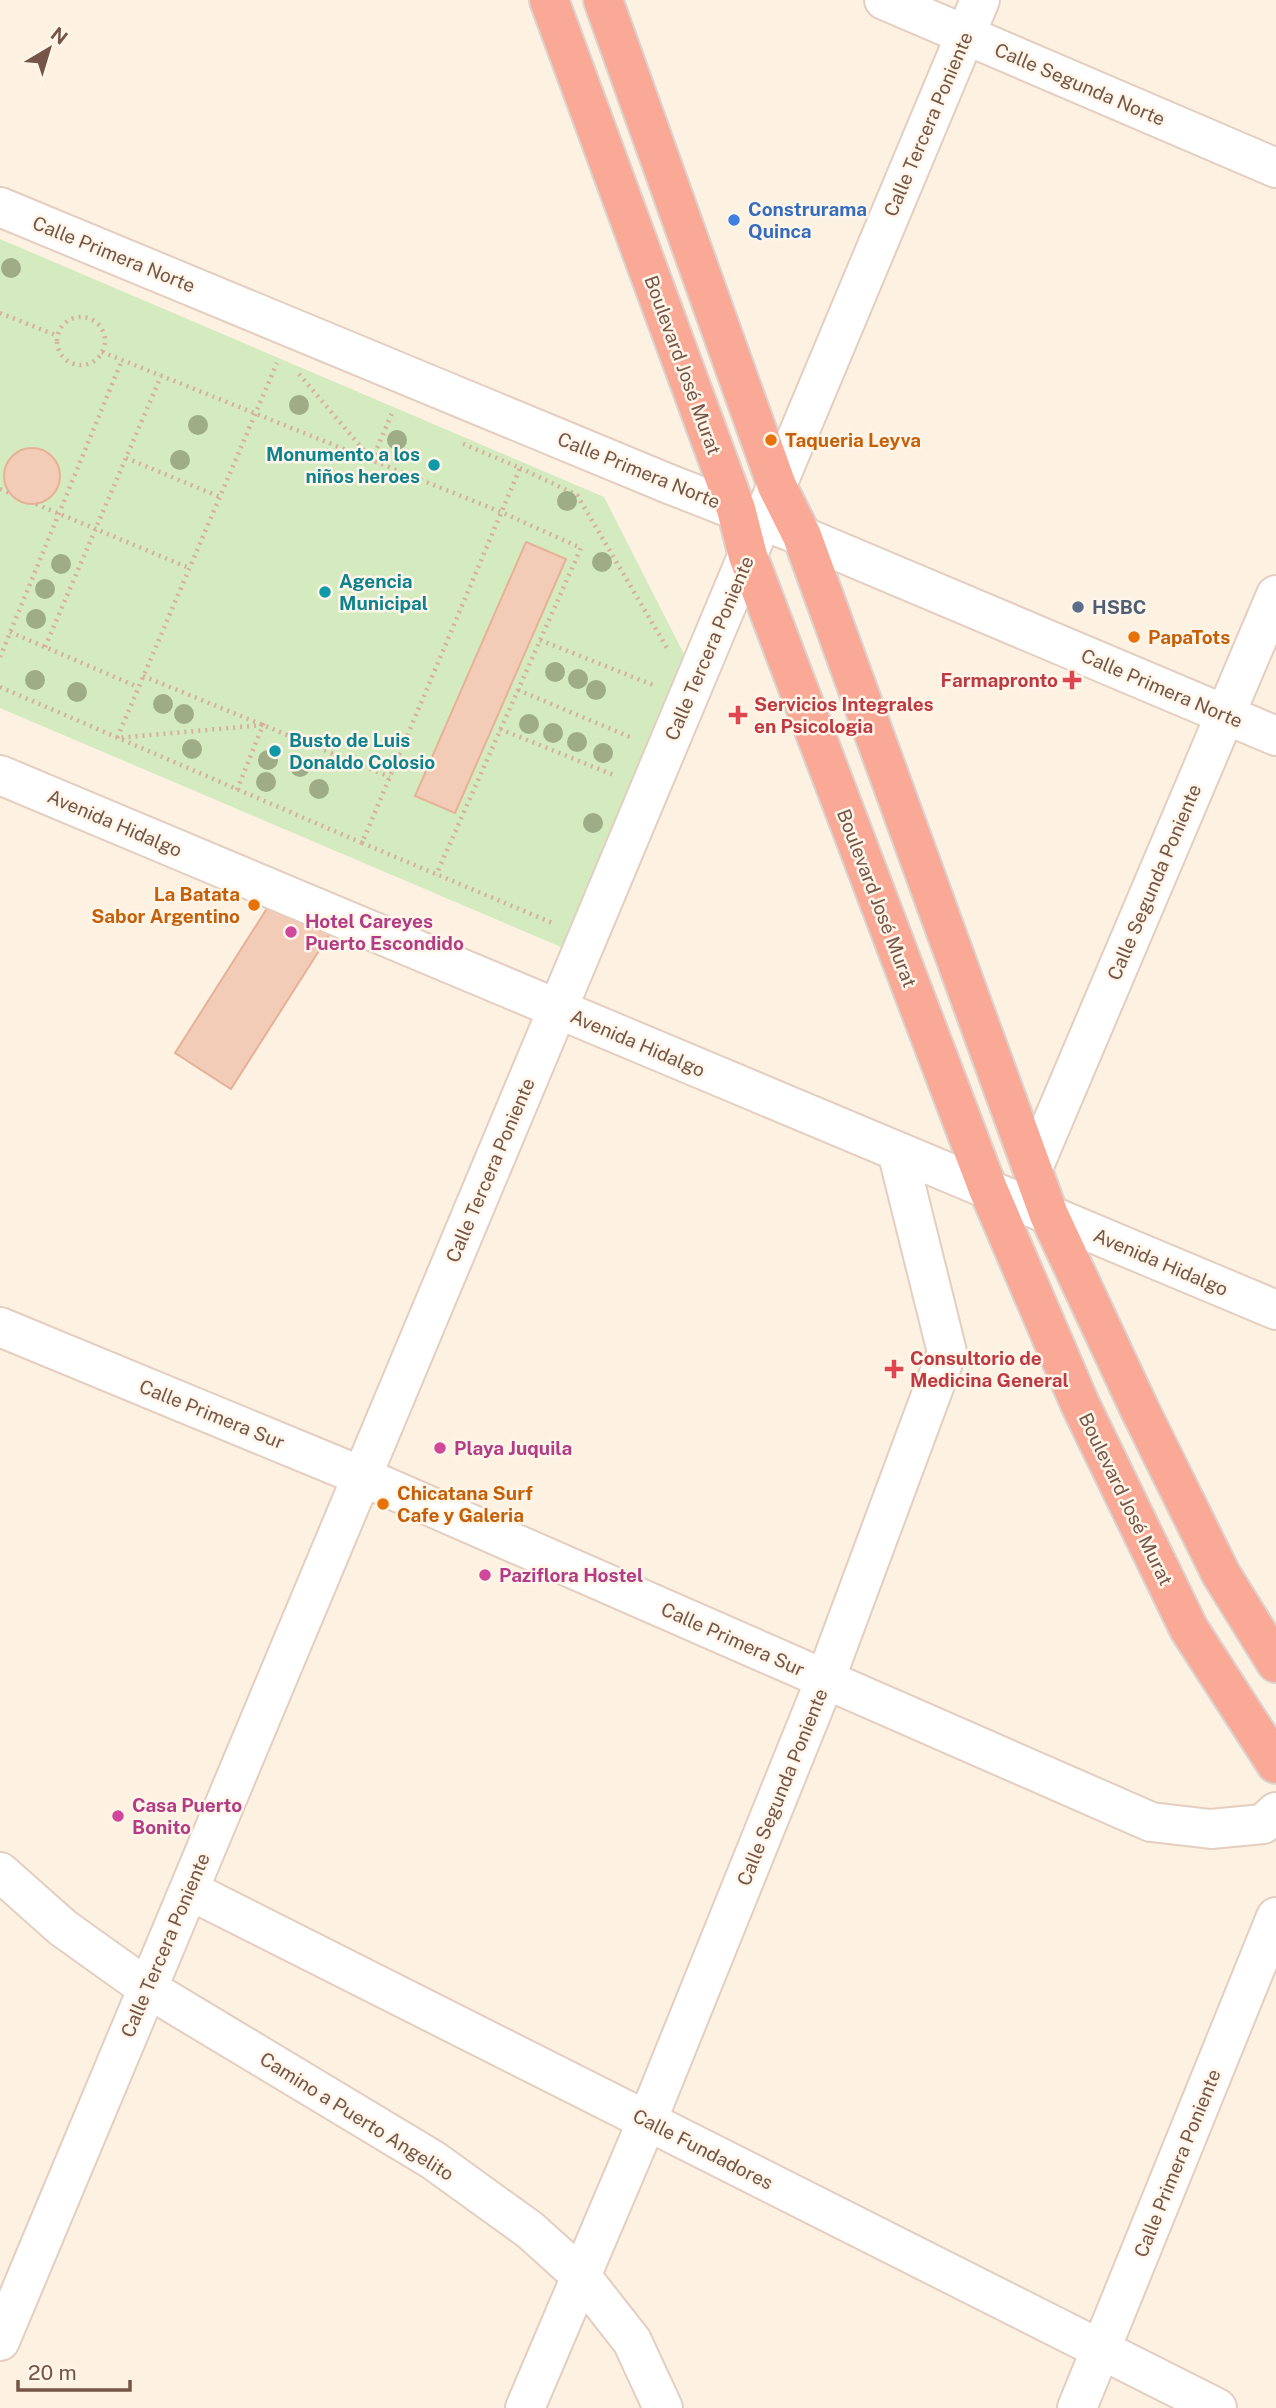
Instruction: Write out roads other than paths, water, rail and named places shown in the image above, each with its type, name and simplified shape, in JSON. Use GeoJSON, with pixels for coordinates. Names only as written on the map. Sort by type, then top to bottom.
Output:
{"type":"FeatureCollection","features":[{"type":"Feature","properties":{"kind":"highway","name":"Boulevard José Murat"},"geometry":{"type":"LineString","coordinates":[[549,0],[759,505],[802,536],[1049,1215],[1220,1574],[1276,1663]]}},
{"type":"Feature","properties":{"kind":"highway","name":"Boulevard José Murat"},"geometry":{"type":"LineString","coordinates":[[603,0],[759,505],[748,556],[988,1189],[1080,1404],[1189,1629],[1276,1764]]}},
{"type":"Feature","properties":{"kind":"street","name":"Calle Segunda Norte"},"geometry":{"type":"LineString","coordinates":[[884,0],[1276,168]]}},
{"type":"Feature","properties":{"kind":"street","name":"Calle Tercera Poniente"},"geometry":{"type":"LineString","coordinates":[[759,505],[980,0]]}},
{"type":"Feature","properties":{"kind":"street","name":"Calle Primera Norte"},"geometry":{"type":"LineString","coordinates":[[0,207],[670,484],[759,505]]}},
{"type":"Feature","properties":{"kind":"street","name":"Calle Primera Norte"},"geometry":{"type":"LineString","coordinates":[[802,536],[1276,736]]}},
{"type":"Feature","properties":{"kind":"street","name":"Calle Tercera Poniente"},"geometry":{"type":"LineString","coordinates":[[0,2341],[748,556]]}},
{"type":"Feature","properties":{"kind":"street","name":"Calle Segunda Poniente"},"geometry":{"type":"LineString","coordinates":[[1033,1168],[1276,595]]}},
{"type":"Feature","properties":{"kind":"street","name":"Avenida Hidalgo"},"geometry":{"type":"LineString","coordinates":[[0,775],[1276,1310]]}},
{"type":"Feature","properties":{"kind":"street","name":"Calle Segunda Poniente"},"geometry":{"type":"LineString","coordinates":[[525,2408],[647,2121],[825,1680],[947,1352],[897,1152]]}},
{"type":"Feature","properties":{"kind":"street","name":"Calle Primera Sur"},"geometry":{"type":"LineString","coordinates":[[0,1327],[361,1476],[1151,1822],[1211,1829],[1264,1824],[1276,1812]]}},
{"type":"Feature","properties":{"kind":"street","name":"Camino a Puerto Angelito"},"geometry":{"type":"LineString","coordinates":[[0,1872],[63,1928],[148,1988],[433,2160],[530,2230],[581,2276],[632,2341],[663,2408]]}},
{"type":"Feature","properties":{"kind":"street","name":"Calle Fundadores"},"geometry":{"type":"LineString","coordinates":[[189,1890],[1217,2408]]}},
{"type":"Feature","properties":{"kind":"street","name":"Calle Primera Poniente"},"geometry":{"type":"LineString","coordinates":[[1077,2408],[1276,1917]]}},
{"type":"Feature","properties":{"kind":"place","name":"Construrama Quinca"},"geometry":{"type":"Point","coordinates":[734,220]}},
{"type":"Feature","properties":{"kind":"place","name":"Taqueria Leyva"},"geometry":{"type":"Point","coordinates":[771,440]}},
{"type":"Feature","properties":{"kind":"place","name":"Monumento a los niños heroes"},"geometry":{"type":"Point","coordinates":[434,465]}},
{"type":"Feature","properties":{"kind":"place","name":"Agencia Municipal"},"geometry":{"type":"Point","coordinates":[325,592]}},
{"type":"Feature","properties":{"kind":"place","name":"HSBC"},"geometry":{"type":"Point","coordinates":[1078,607]}},
{"type":"Feature","properties":{"kind":"place","name":"PapaTots"},"geometry":{"type":"Point","coordinates":[1134,637]}},
{"type":"Feature","properties":{"kind":"place","name":"Farmapronto"},"geometry":{"type":"Point","coordinates":[1072,680]}},
{"type":"Feature","properties":{"kind":"place","name":"Servicios Integrales en Psicologia"},"geometry":{"type":"Point","coordinates":[738,715]}},
{"type":"Feature","properties":{"kind":"place","name":"Busto de Luis Donaldo Colosio"},"geometry":{"type":"Point","coordinates":[275,751]}},
{"type":"Feature","properties":{"kind":"place","name":"La Batata Sabor Argentino"},"geometry":{"type":"Point","coordinates":[254,905]}},
{"type":"Feature","properties":{"kind":"place","name":"Hotel Careyes Puerto Escondido"},"geometry":{"type":"Point","coordinates":[291,932]}},
{"type":"Feature","properties":{"kind":"place","name":"Consultorio de Medicina General"},"geometry":{"type":"Point","coordinates":[894,1369]}},
{"type":"Feature","properties":{"kind":"place","name":"Playa Juquila"},"geometry":{"type":"Point","coordinates":[440,1448]}},
{"type":"Feature","properties":{"kind":"place","name":"Chicatana Surf Cafe y Galeria"},"geometry":{"type":"Point","coordinates":[383,1504]}},
{"type":"Feature","properties":{"kind":"place","name":"Paziflora Hostel"},"geometry":{"type":"Point","coordinates":[485,1575]}},
{"type":"Feature","properties":{"kind":"place","name":"Casa Puerto Bonito"},"geometry":{"type":"Point","coordinates":[118,1816]}}]}
